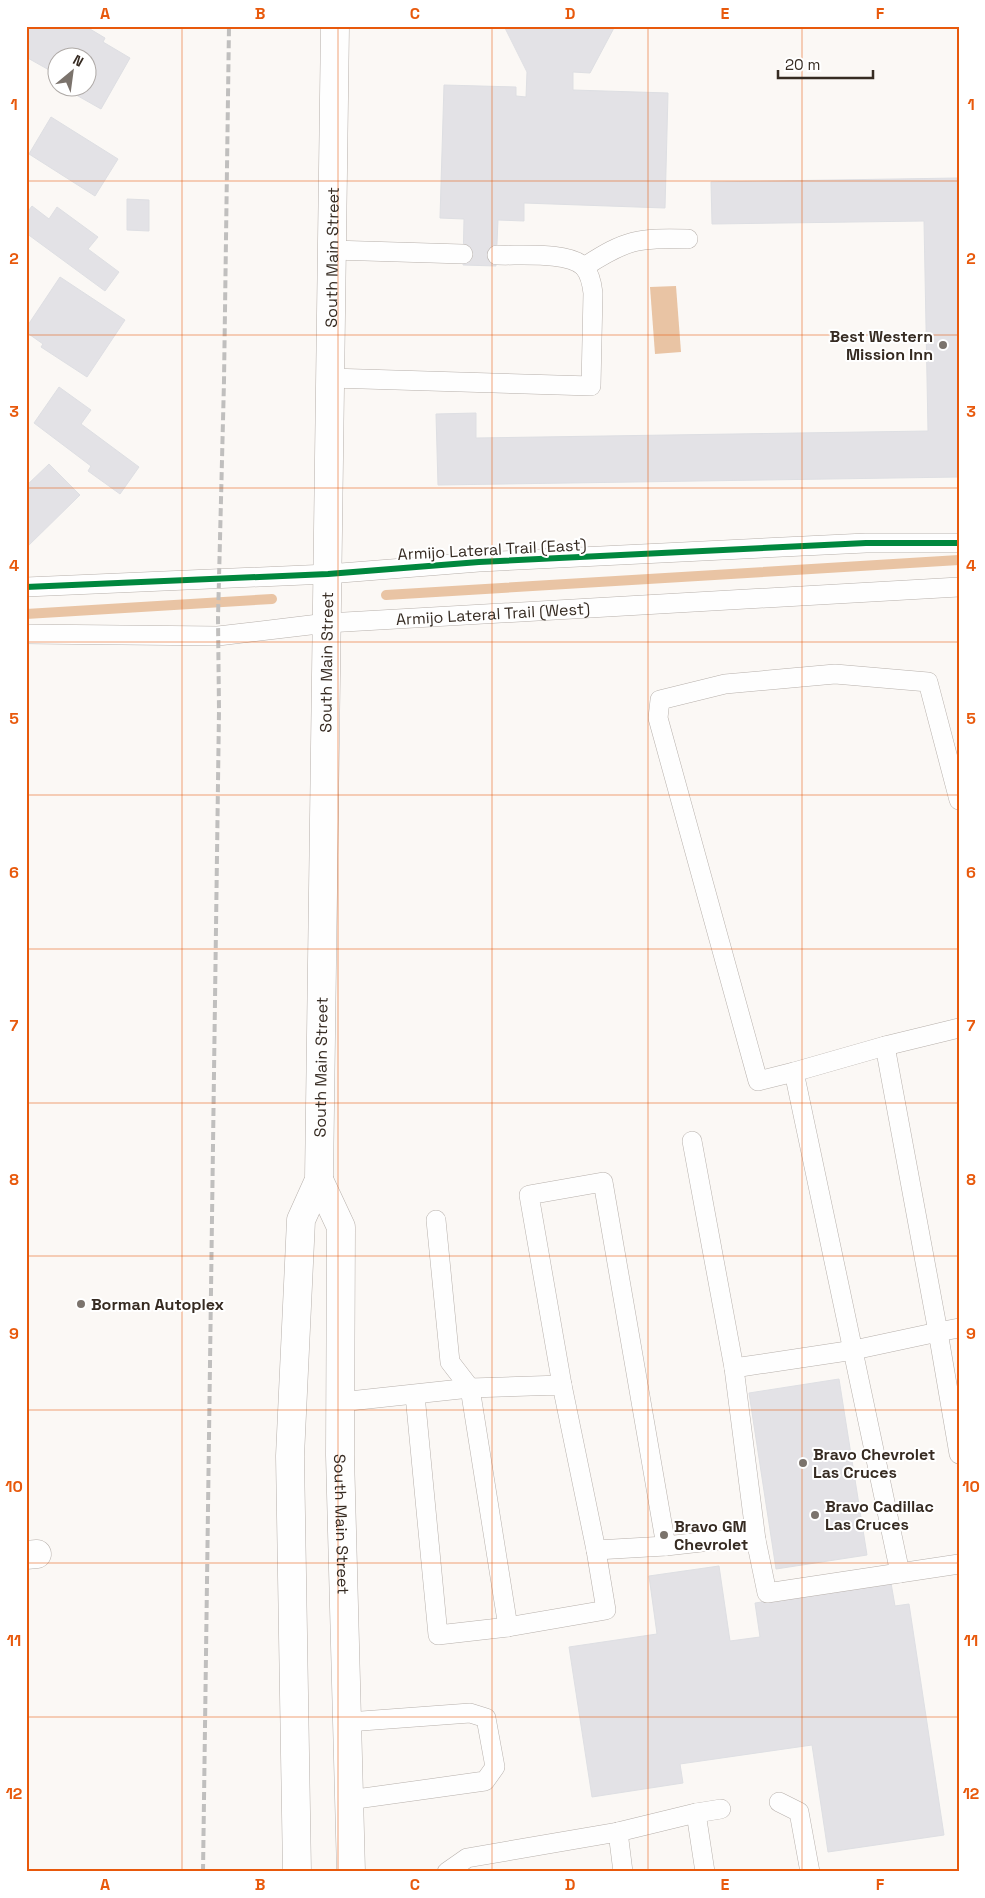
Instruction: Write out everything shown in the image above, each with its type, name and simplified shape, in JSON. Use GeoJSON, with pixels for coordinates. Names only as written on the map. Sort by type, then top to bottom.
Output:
{"type":"FeatureCollection","features":[{"type":"Feature","properties":{"kind":"main road","name":"South Main Street"},"geometry":{"type":"LineString","coordinates":[[297,1872],[290,1456],[301,1220],[318,1180],[328,623],[335,26]]}},
{"type":"Feature","properties":{"kind":"main road","name":"South Main Street"},"geometry":{"type":"LineString","coordinates":[[318,1180],[341,1227],[340,1402],[351,1872]]}},
{"type":"Feature","properties":{"kind":"lane"},"geometry":{"type":"LineString","coordinates":[[584,267],[625,243],[645,238],[688,239]]}},
{"type":"Feature","properties":{"kind":"lane"},"geometry":{"type":"LineString","coordinates":[[332,250],[463,254]]}},
{"type":"Feature","properties":{"kind":"lane"},"geometry":{"type":"LineString","coordinates":[[330,378],[592,386],[593,292],[591,280],[584,267],[565,257],[497,255]]}},
{"type":"Feature","properties":{"kind":"lane","name":"Armijo Lateral Trail (East)"},"geometry":{"type":"LineString","coordinates":[[26,586],[328,574],[479,562],[866,543],[959,543]]}},
{"type":"Feature","properties":{"kind":"lane","name":"Armijo Lateral Trail (West)"},"geometry":{"type":"LineString","coordinates":[[26,634],[218,636],[328,623],[959,587]]}},
{"type":"Feature","properties":{"kind":"lane"},"geometry":{"type":"LineString","coordinates":[[959,800],[928,682],[835,674],[725,684],[660,700],[658,718],[758,1081],[959,1028]]}},
{"type":"Feature","properties":{"kind":"lane"},"geometry":{"type":"LineString","coordinates":[[885,1046],[959,1454]]}},
{"type":"Feature","properties":{"kind":"lane"},"geometry":{"type":"LineString","coordinates":[[794,1072],[900,1573]]}},
{"type":"Feature","properties":{"kind":"lane"},"geometry":{"type":"LineString","coordinates":[[692,1141],[734,1368],[756,1540],[767,1593],[959,1564]]}},
{"type":"Feature","properties":{"kind":"lane"},"geometry":{"type":"LineString","coordinates":[[415,1395],[438,1635],[508,1627],[606,1610],[596,1550],[562,1386],[529,1195],[603,1182],[666,1546]]}},
{"type":"Feature","properties":{"kind":"lane"},"geometry":{"type":"LineString","coordinates":[[436,1220],[450,1362],[470,1388],[508,1627]]}},
{"type":"Feature","properties":{"kind":"lane"},"geometry":{"type":"LineString","coordinates":[[734,1368],[854,1350],[959,1328]]}},
{"type":"Feature","properties":{"kind":"lane"},"geometry":{"type":"LineString","coordinates":[[340,1402],[470,1388],[562,1386]]}},
{"type":"Feature","properties":{"kind":"lane"},"geometry":{"type":"LineString","coordinates":[[596,1550],[666,1546],[719,1540],[756,1540]]}},
{"type":"Feature","properties":{"kind":"lane"},"geometry":{"type":"LineString","coordinates":[[348,1722],[470,1712],[486,1718],[495,1767],[485,1781],[349,1800]]}},
{"type":"Feature","properties":{"kind":"lane"},"geometry":{"type":"LineString","coordinates":[[779,1802],[799,1812],[810,1872]]}},
{"type":"Feature","properties":{"kind":"lane"},"geometry":{"type":"LineString","coordinates":[[447,1872],[467,1858],[618,1832],[696,1813],[721,1809]]}},
{"type":"Feature","properties":{"kind":"lane"},"geometry":{"type":"LineString","coordinates":[[696,1813],[706,1872]]}},
{"type":"Feature","properties":{"kind":"lane"},"geometry":{"type":"LineString","coordinates":[[618,1832],[623,1872]]}},
{"type":"Feature","properties":{"kind":"shaded area"},"geometry":{"type":"Polygon","coordinates":[[[676,286],[681,352],[655,354],[650,287],[676,286]]]}},
{"type":"Feature","properties":{"kind":"building"},"geometry":{"type":"Polygon","coordinates":[[[30,26],[85,26],[105,38],[103,42],[130,58],[101,109],[82,98],[98,98],[98,48],[48,48],[48,69],[26,57],[29,41],[26,40],[26,33],[30,26]]]}},
{"type":"Feature","properties":{"kind":"building"},"geometry":{"type":"Polygon","coordinates":[[[504,26],[615,26],[590,73],[573,72],[573,90],[668,93],[665,208],[524,203],[524,221],[498,220],[496,266],[463,265],[464,219],[440,218],[444,85],[516,87],[516,96],[526,97],[527,72],[504,26]]]}},
{"type":"Feature","properties":{"kind":"building"},"geometry":{"type":"Polygon","coordinates":[[[51,117],[118,159],[95,196],[29,154],[51,117]]]}},
{"type":"Feature","properties":{"kind":"building","name":"Best Western Mission Inn"},"geometry":{"type":"Polygon","coordinates":[[[957,178],[959,477],[438,485],[436,414],[476,413],[476,438],[928,431],[924,221],[712,224],[711,182],[957,178]]]}},
{"type":"Feature","properties":{"kind":"building"},"geometry":{"type":"Polygon","coordinates":[[[127,199],[149,200],[149,231],[127,230],[127,199]]]}},
{"type":"Feature","properties":{"kind":"building"},"geometry":{"type":"Polygon","coordinates":[[[32,206],[49,219],[57,207],[98,237],[88,249],[119,272],[105,291],[26,233],[26,214],[32,206]]]}},
{"type":"Feature","properties":{"kind":"building"},"geometry":{"type":"Polygon","coordinates":[[[60,277],[125,320],[87,377],[41,347],[43,344],[26,332],[26,328],[60,277]]]}},
{"type":"Feature","properties":{"kind":"building"},"geometry":{"type":"Polygon","coordinates":[[[59,387],[91,410],[81,424],[139,467],[120,494],[88,471],[91,466],[34,423],[59,387]]]}},
{"type":"Feature","properties":{"kind":"building"},"geometry":{"type":"Polygon","coordinates":[[[49,464],[80,495],[26,548],[26,486],[49,464]]]}},
{"type":"Feature","properties":{"kind":"building"},"geometry":{"type":"Polygon","coordinates":[[[839,1379],[867,1555],[776,1569],[749,1393],[839,1379]]]}},
{"type":"Feature","properties":{"kind":"building"},"geometry":{"type":"Polygon","coordinates":[[[719,1566],[730,1641],[760,1637],[755,1603],[891,1583],[895,1606],[909,1604],[944,1835],[828,1852],[812,1745],[680,1764],[683,1783],[592,1797],[569,1647],[657,1634],[649,1576],[719,1566]]]}},
{"type":"Feature","properties":{"kind":"waterway"},"geometry":{"type":"LineString","coordinates":[[386,595],[959,560]]}},
{"type":"Feature","properties":{"kind":"waterway"},"geometry":{"type":"LineString","coordinates":[[26,614],[272,599]]}},
{"type":"Feature","properties":{"kind":"railway"},"geometry":{"type":"LineString","coordinates":[[203,1872],[219,710],[218,618],[224,381],[229,26]]}},
{"type":"Feature","properties":{"kind":"cycle path"},"geometry":{"type":"LineString","coordinates":[[26,587],[328,574],[479,562],[866,543],[959,543]]}},
{"type":"Feature","properties":{"kind":"place","name":"Best Western Mission Inn"},"geometry":{"type":"Point","coordinates":[943,345]}},
{"type":"Feature","properties":{"kind":"place","name":"Borman Autoplex"},"geometry":{"type":"Point","coordinates":[81,1304]}},
{"type":"Feature","properties":{"kind":"place","name":"Bravo Chevrolet Las Cruces"},"geometry":{"type":"Point","coordinates":[803,1463]}},
{"type":"Feature","properties":{"kind":"place","name":"Bravo Cadillac Las Cruces"},"geometry":{"type":"Point","coordinates":[815,1515]}},
{"type":"Feature","properties":{"kind":"place","name":"Bravo GM Chevrolet"},"geometry":{"type":"Point","coordinates":[664,1535]}}]}
